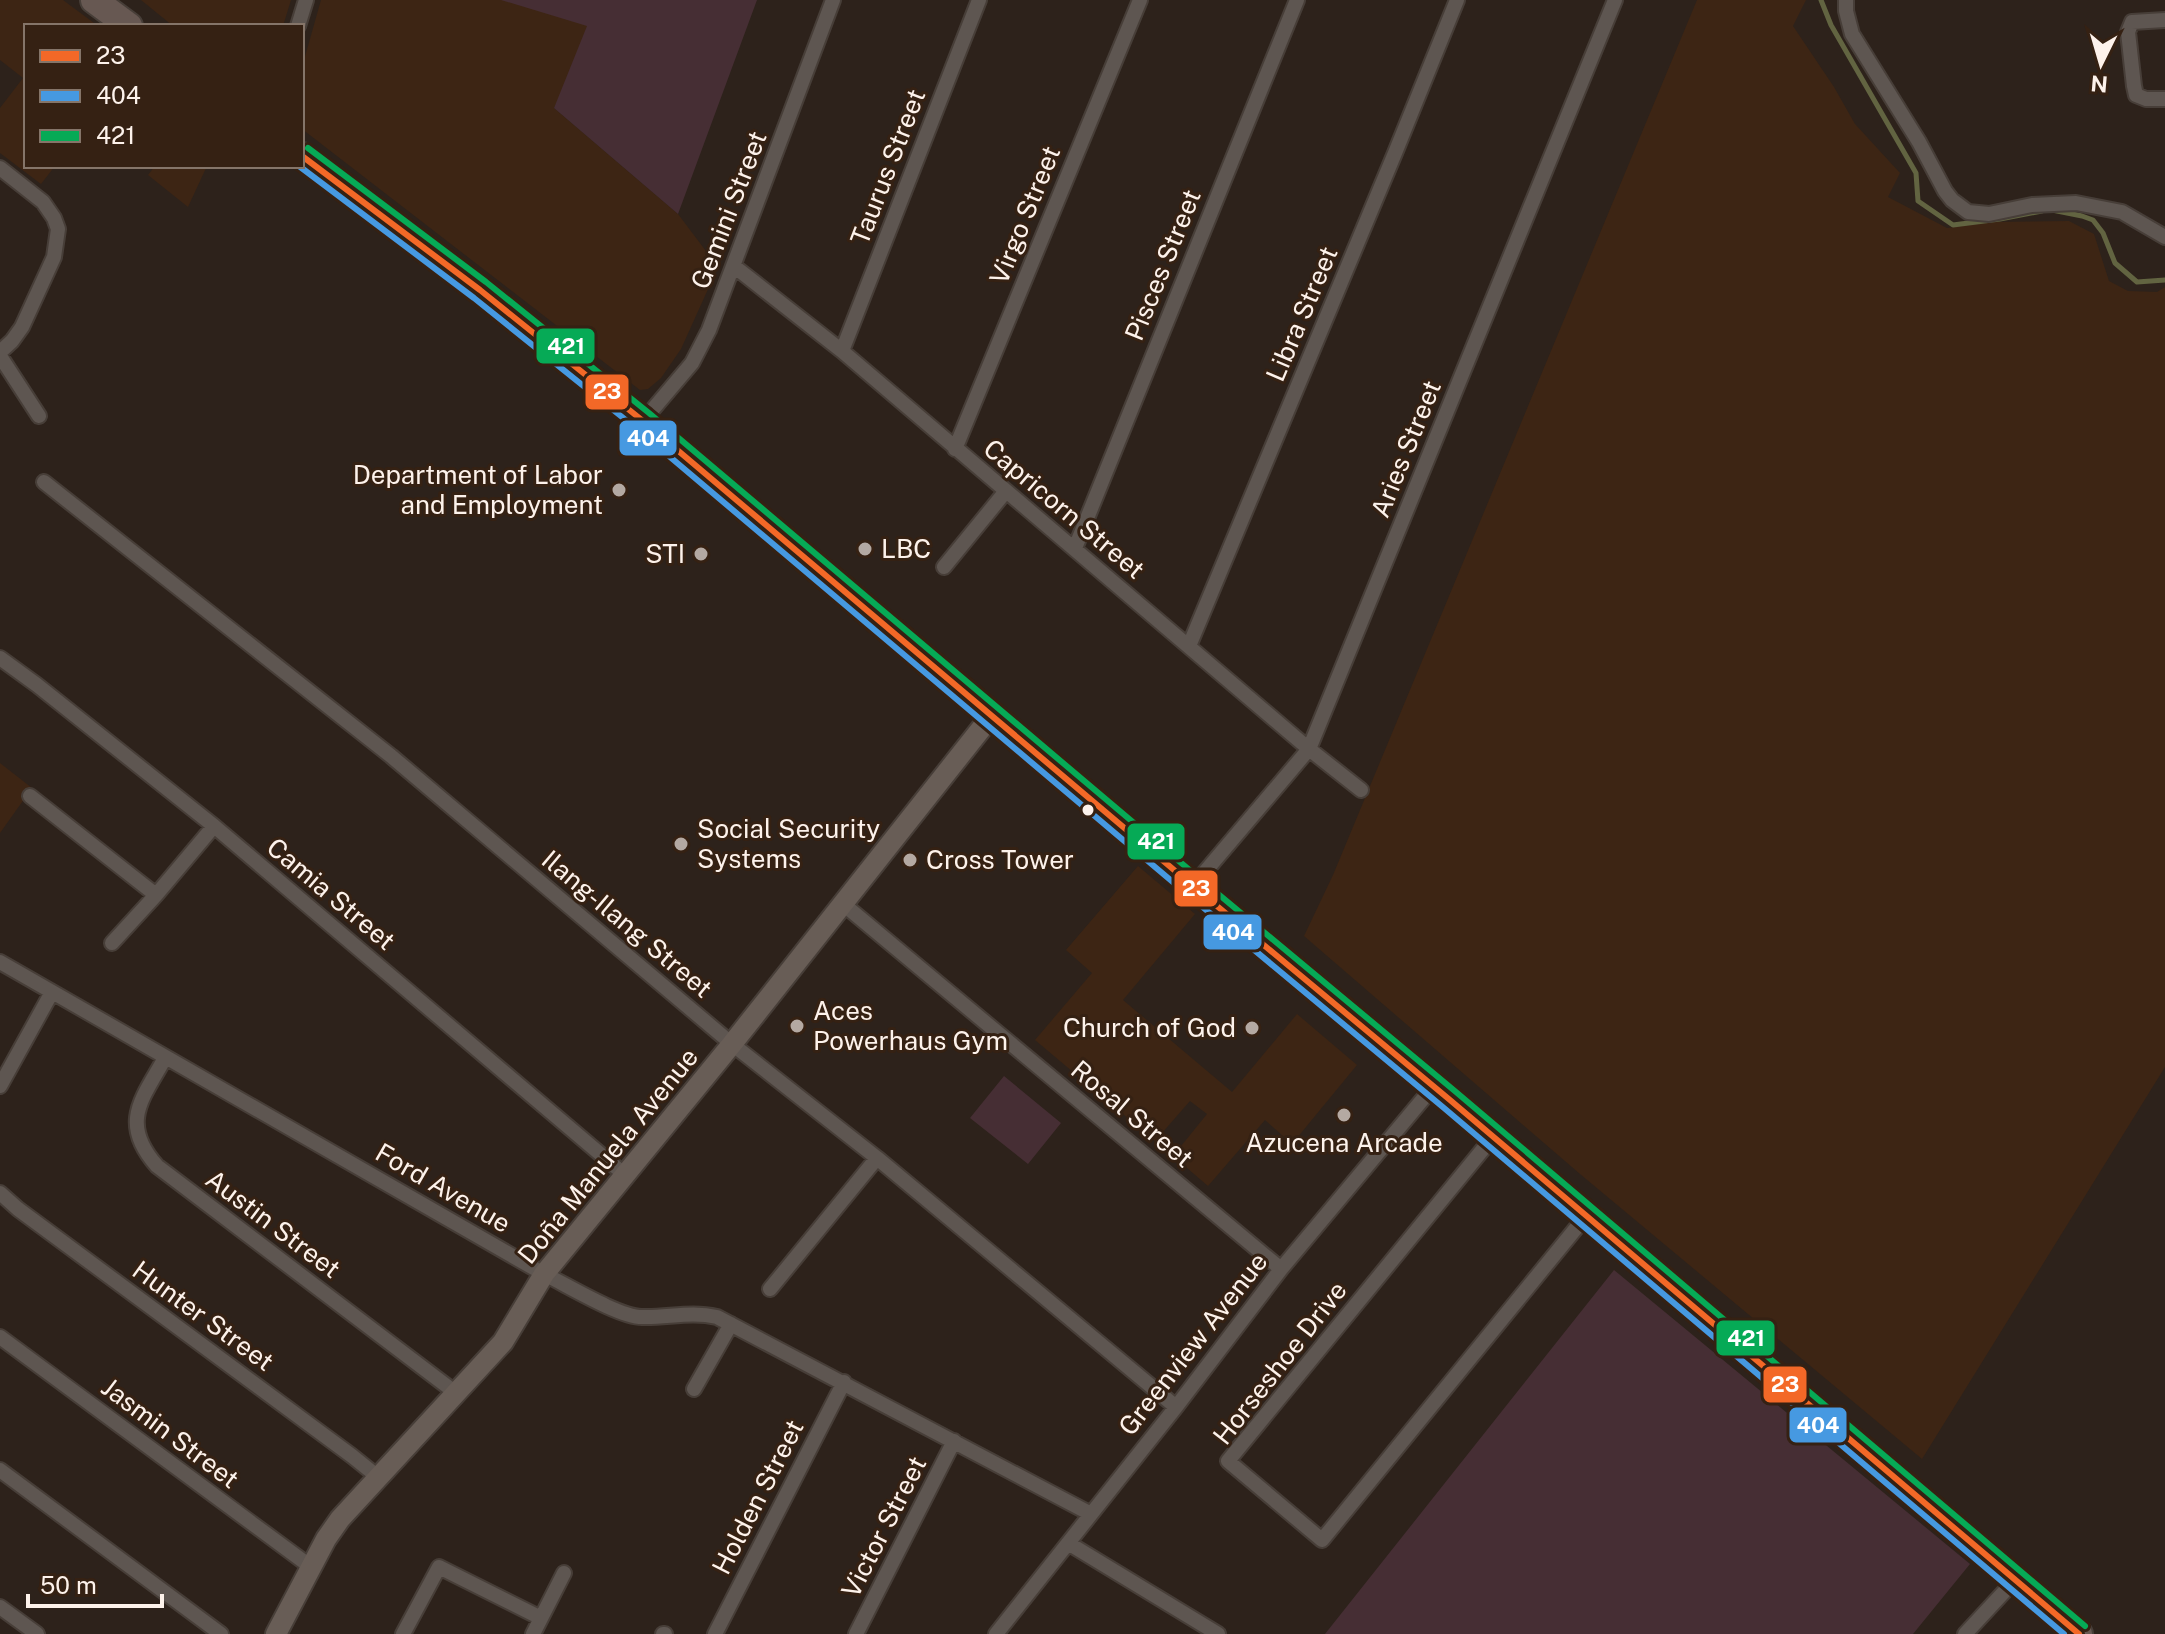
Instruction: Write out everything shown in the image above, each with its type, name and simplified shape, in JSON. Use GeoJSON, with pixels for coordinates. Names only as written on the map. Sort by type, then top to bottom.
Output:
{"type":"FeatureCollection","features":[{"type":"Feature","properties":{"kind":"highway"},"geometry":{"type":"LineString","coordinates":[[98,1],[127,24]]}},
{"type":"Feature","properties":{"kind":"highway"},"geometry":{"type":"LineString","coordinates":[[304,158],[480,290],[643,421],[2079,1634]]}},
{"type":"Feature","properties":{"kind":"street"},"geometry":{"type":"LineString","coordinates":[[299,24],[306,0]]}},
{"type":"Feature","properties":{"kind":"street","name":"Gemini Street"},"geometry":{"type":"LineString","coordinates":[[643,421],[692,363],[709,330],[833,0]]}},
{"type":"Feature","properties":{"kind":"street","name":"Taurus Street"},"geometry":{"type":"LineString","coordinates":[[842,351],[979,0]]}},
{"type":"Feature","properties":{"kind":"street","name":"Virgo Street"},"geometry":{"type":"LineString","coordinates":[[955,449],[1140,0]]}},
{"type":"Feature","properties":{"kind":"street","name":"Pisces Street"},"geometry":{"type":"LineString","coordinates":[[1075,548],[1297,0]]}},
{"type":"Feature","properties":{"kind":"street","name":"Libra Street"},"geometry":{"type":"LineString","coordinates":[[1189,646],[1457,0]]}},
{"type":"Feature","properties":{"kind":"street","name":"Aries Street"},"geometry":{"type":"LineString","coordinates":[[1193,886],[1309,749],[1615,0]]}},
{"type":"Feature","properties":{"kind":"street"},"geometry":{"type":"LineString","coordinates":[[1846,0],[1852,34],[1919,142],[1945,191],[1968,212],[1989,214],[2032,205],[2076,203],[2122,212],[2165,237]]}},
{"type":"Feature","properties":{"kind":"street"},"geometry":{"type":"LineString","coordinates":[[2165,20],[2132,22],[2128,32],[2136,95],[2146,99],[2165,99]]}},
{"type":"Feature","properties":{"kind":"street"},"geometry":{"type":"LineString","coordinates":[[0,168],[43,202],[58,229],[54,257],[28,313],[12,341],[0,354],[39,416]]}},
{"type":"Feature","properties":{"kind":"street","name":"Capricorn Street"},"geometry":{"type":"LineString","coordinates":[[735,267],[842,351],[1361,790]]}},
{"type":"Feature","properties":{"kind":"street","name":"Ilang-Ilang Street"},"geometry":{"type":"LineString","coordinates":[[44,482],[391,756],[732,1044],[877,1158],[1176,1407]]}},
{"type":"Feature","properties":{"kind":"street"},"geometry":{"type":"LineString","coordinates":[[944,567],[1006,491]]}},
{"type":"Feature","properties":{"kind":"street","name":"Camia Street"},"geometry":{"type":"LineString","coordinates":[[0,658],[214,826],[625,1175]]}},
{"type":"Feature","properties":{"kind":"street","name":"Doña Manuela Avenue"},"geometry":{"type":"LineString","coordinates":[[276,1634],[326,1539],[340,1519],[503,1342],[544,1274],[732,1044],[992,715]]}},
{"type":"Feature","properties":{"kind":"street"},"geometry":{"type":"LineString","coordinates":[[30,796],[156,895]]}},
{"type":"Feature","properties":{"kind":"street"},"geometry":{"type":"LineString","coordinates":[[112,943],[214,826]]}},
{"type":"Feature","properties":{"kind":"street","name":"Rosal Street"},"geometry":{"type":"LineString","coordinates":[[842,903],[1281,1269]]}},
{"type":"Feature","properties":{"kind":"street","name":"Ford Avenue"},"geometry":{"type":"LineString","coordinates":[[0,962],[544,1274],[623,1314],[639,1318],[701,1313],[717,1317],[1091,1514]]}},
{"type":"Feature","properties":{"kind":"street"},"geometry":{"type":"LineString","coordinates":[[0,1086],[52,992]]}},
{"type":"Feature","properties":{"kind":"street","name":"Austin Street"},"geometry":{"type":"LineString","coordinates":[[165,1058],[139,1104],[137,1128],[145,1153],[157,1166],[456,1393]]}},
{"type":"Feature","properties":{"kind":"street","name":"Greenview Avenue"},"geometry":{"type":"LineString","coordinates":[[996,1634],[1281,1269],[1433,1087]]}},
{"type":"Feature","properties":{"kind":"street","name":"Horseshoe Drive"},"geometry":{"type":"LineString","coordinates":[[1493,1137],[1228,1461],[1234,1467],[1322,1540],[1586,1216]]}},
{"type":"Feature","properties":{"kind":"street"},"geometry":{"type":"LineString","coordinates":[[770,1289],[877,1158]]}},
{"type":"Feature","properties":{"kind":"street","name":"Hunter Street"},"geometry":{"type":"LineString","coordinates":[[0,1193],[378,1477]]}},
{"type":"Feature","properties":{"kind":"street"},"geometry":{"type":"LineString","coordinates":[[694,1389],[731,1324]]}},
{"type":"Feature","properties":{"kind":"street","name":"Jasmin Street"},"geometry":{"type":"LineString","coordinates":[[0,1337],[311,1567]]}},
{"type":"Feature","properties":{"kind":"street","name":"Holden Street"},"geometry":{"type":"LineString","coordinates":[[715,1634],[844,1382]]}},
{"type":"Feature","properties":{"kind":"street","name":"Victor Street"},"geometry":{"type":"LineString","coordinates":[[856,1634],[954,1441]]}},
{"type":"Feature","properties":{"kind":"street"},"geometry":{"type":"LineString","coordinates":[[0,1470],[221,1634]]}},
{"type":"Feature","properties":{"kind":"street"},"geometry":{"type":"LineString","coordinates":[[1068,1543],[1218,1634]]}},
{"type":"Feature","properties":{"kind":"street"},"geometry":{"type":"LineString","coordinates":[[403,1634],[439,1567],[541,1618]]}},
{"type":"Feature","properties":{"kind":"street"},"geometry":{"type":"LineString","coordinates":[[533,1634],[564,1573]]}},
{"type":"Feature","properties":{"kind":"street"},"geometry":{"type":"LineString","coordinates":[[1965,1634],[2016,1579]]}},
{"type":"Feature","properties":{"kind":"street"},"geometry":{"type":"LineString","coordinates":[[0,1607],[37,1634]]}},
{"type":"Feature","properties":{"kind":"shaded area"},"geometry":{"type":"Polygon","coordinates":[[[0,0],[63,0],[95,24],[24,24],[24,168],[53,168],[41,184],[0,153],[0,108],[23,78],[0,60],[0,0]]]}},
{"type":"Feature","properties":{"kind":"shaded area"},"geometry":{"type":"Polygon","coordinates":[[[141,0],[291,0],[284,24],[171,24],[141,0]]]}},
{"type":"Feature","properties":{"kind":"shaded area"},"geometry":{"type":"Polygon","coordinates":[[[321,0],[607,0],[554,108],[678,214],[718,267],[681,349],[661,378],[648,389],[640,390],[304,131],[304,60],[321,0]]]}},
{"type":"Feature","properties":{"kind":"shaded area"},"geometry":{"type":"Polygon","coordinates":[[[501,0],[757,0],[678,214],[554,108],[587,26],[501,0]]]}},
{"type":"Feature","properties":{"kind":"shaded area"},"geometry":{"type":"Polygon","coordinates":[[[1697,0],[1806,0],[1793,26],[1855,124],[1900,173],[1888,197],[1947,228],[1994,222],[2069,221],[2094,234],[2109,281],[2128,291],[2157,292],[2165,287],[2165,1067],[1922,1459],[1580,1174],[1304,936],[1333,875],[1697,0]]]}},
{"type":"Feature","properties":{"kind":"shaded area"},"geometry":{"type":"Polygon","coordinates":[[[153,168],[206,168],[188,207],[148,175],[153,168]]]}},
{"type":"Feature","properties":{"kind":"shaded area"},"geometry":{"type":"Polygon","coordinates":[[[0,763],[32,788],[0,833],[0,763]]]}},
{"type":"Feature","properties":{"kind":"shaded area"},"geometry":{"type":"Polygon","coordinates":[[[1138,866],[1195,914],[1123,1000],[1232,1092],[1297,1014],[1357,1065],[1292,1144],[1265,1120],[1208,1186],[1173,1156],[1207,1114],[1190,1101],[1155,1141],[1035,1040],[1092,973],[1066,950],[1138,866]]]}},
{"type":"Feature","properties":{"kind":"shaded area"},"geometry":{"type":"Polygon","coordinates":[[[1004,1076],[1061,1123],[1028,1164],[970,1118],[1004,1076]]]}},
{"type":"Feature","properties":{"kind":"shaded area"},"geometry":{"type":"Polygon","coordinates":[[[1614,1270],[1970,1564],[1913,1634],[1325,1634],[1614,1270]]]}},
{"type":"Feature","properties":{"kind":"waterway"},"geometry":{"type":"LineString","coordinates":[[1821,0],[1831,25],[1916,173],[1918,201],[1953,225],[2042,211]]}},
{"type":"Feature","properties":{"kind":"waterway"},"geometry":{"type":"LineString","coordinates":[[2052,210],[2093,220],[2103,233],[2115,263],[2137,282],[2165,280]]}},
{"type":"Feature","properties":{"kind":"transit line","name":"421"},"geometry":{"type":"LineString","coordinates":[[308,148],[486,282],[649,413],[2085,1626]]}},
{"type":"Feature","properties":{"kind":"transit line","name":"23"},"geometry":{"type":"LineString","coordinates":[[304,158],[480,290],[643,421],[2079,1634]]}},
{"type":"Feature","properties":{"kind":"transit line","name":"404"},"geometry":{"type":"LineString","coordinates":[[302,168],[474,298],[637,429],[2064,1634]]}},
{"type":"Feature","properties":{"kind":"place","name":"Department of Labor and Employment"},"geometry":{"type":"Point","coordinates":[619,490]}},
{"type":"Feature","properties":{"kind":"place","name":"LBC"},"geometry":{"type":"Point","coordinates":[865,549]}},
{"type":"Feature","properties":{"kind":"place","name":"STI"},"geometry":{"type":"Point","coordinates":[701,554]}},
{"type":"Feature","properties":{"kind":"place","name":"Social Security Systems"},"geometry":{"type":"Point","coordinates":[681,844]}},
{"type":"Feature","properties":{"kind":"place","name":"Cross Tower"},"geometry":{"type":"Point","coordinates":[910,860]}},
{"type":"Feature","properties":{"kind":"place","name":"Aces Powerhaus Gym"},"geometry":{"type":"Point","coordinates":[797,1026]}},
{"type":"Feature","properties":{"kind":"place","name":"Church of God"},"geometry":{"type":"Point","coordinates":[1252,1028]}},
{"type":"Feature","properties":{"kind":"place","name":"Azucena Arcade"},"geometry":{"type":"Point","coordinates":[1344,1115]}}]}
